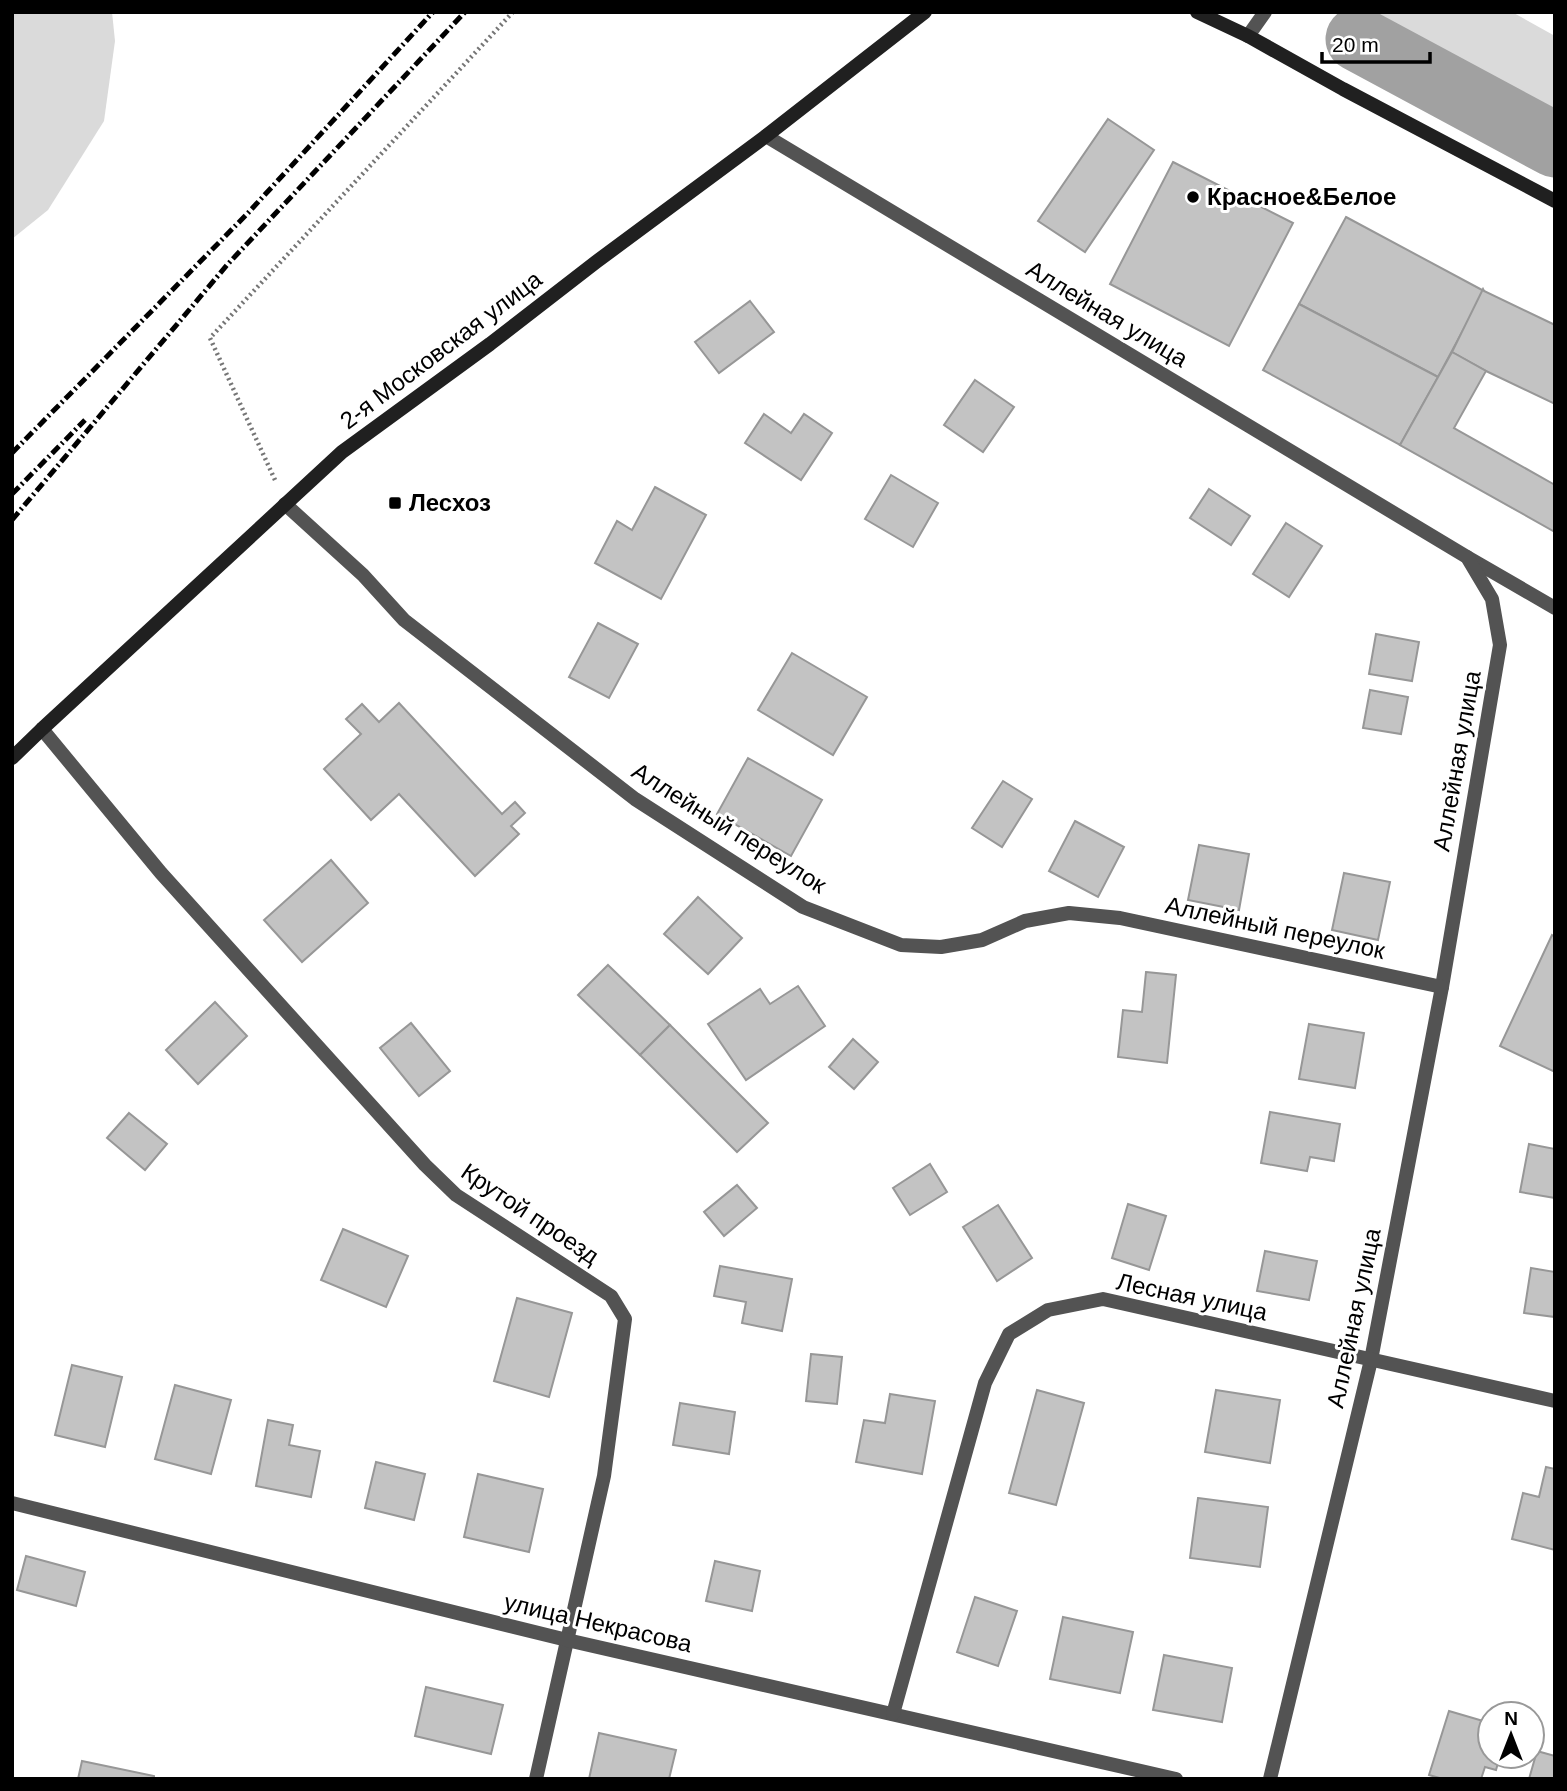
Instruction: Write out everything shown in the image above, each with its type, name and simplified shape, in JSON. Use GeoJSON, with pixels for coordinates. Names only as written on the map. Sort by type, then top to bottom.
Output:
{"type":"FeatureCollection","features":[{"type":"Feature","properties":{"kind":"main road","name":"2-я Московская улица"},"geometry":{"type":"LineString","coordinates":[[12,758],[342,452],[490,344],[925,12]]}},
{"type":"Feature","properties":{"kind":"main road"},"geometry":{"type":"LineString","coordinates":[[1197,12],[1248,36],[1555,201]]}},
{"type":"Feature","properties":{"kind":"street"},"geometry":{"type":"LineString","coordinates":[[1248,36],[1265,12]]}},
{"type":"Feature","properties":{"kind":"street","name":"Аллейная улица"},"geometry":{"type":"LineString","coordinates":[[766,135],[1467,557],[1492,599],[1500,645],[1442,987],[1371,1360],[1270,1779]]}},
{"type":"Feature","properties":{"kind":"street","name":"Аллейный переулок"},"geometry":{"type":"LineString","coordinates":[[285,504],[363,575],[404,620],[635,799],[803,907],[901,945],[941,947],[982,940],[1026,921],[1069,913],[1120,918],[1442,987]]}},
{"type":"Feature","properties":{"kind":"street"},"geometry":{"type":"LineString","coordinates":[[1467,557],[1555,608]]}},
{"type":"Feature","properties":{"kind":"street","name":"Крутой проезд"},"geometry":{"type":"LineString","coordinates":[[42,729],[161,873],[425,1165],[456,1195],[611,1296],[625,1320],[604,1476],[536,1779]]}},
{"type":"Feature","properties":{"kind":"street","name":"Лесная улица"},"geometry":{"type":"LineString","coordinates":[[893,1714],[985,1383],[1009,1334],[1048,1310],[1103,1299],[1555,1401]]}},
{"type":"Feature","properties":{"kind":"street","name":"улица Некрасова"},"geometry":{"type":"LineString","coordinates":[[12,1503],[567,1640],[1176,1779]]}},
{"type":"Feature","properties":{"kind":"path"},"geometry":{"type":"LineString","coordinates":[[285,504],[210,338],[513,12]]}},
{"type":"Feature","properties":{"kind":"shaded area"},"geometry":{"type":"Polygon","coordinates":[[[12,12],[112,12],[115,41],[104,121],[48,210],[12,239],[12,12]]]}},
{"type":"Feature","properties":{"kind":"shaded area"},"geometry":{"type":"Polygon","coordinates":[[[1359,12],[1512,12],[1555,36],[1555,117],[1359,12]]]}},
{"type":"Feature","properties":{"kind":"building"},"geometry":{"type":"Polygon","coordinates":[[[1108,119],[1154,150],[1085,252],[1038,221],[1108,119]]]}},
{"type":"Feature","properties":{"kind":"building"},"geometry":{"type":"Polygon","coordinates":[[[1173,162],[1293,223],[1229,346],[1110,284],[1173,162]]]}},
{"type":"Feature","properties":{"kind":"building"},"geometry":{"type":"Polygon","coordinates":[[[1346,217],[1484,291],[1438,377],[1299,304],[1346,217]]]}},
{"type":"Feature","properties":{"kind":"building"},"geometry":{"type":"Polygon","coordinates":[[[1483,289],[1555,325],[1555,404],[1452,352],[1483,289]]]}},
{"type":"Feature","properties":{"kind":"building"},"geometry":{"type":"Polygon","coordinates":[[[750,301],[774,332],[719,373],[695,342],[750,301]]]}},
{"type":"Feature","properties":{"kind":"building"},"geometry":{"type":"Polygon","coordinates":[[[1299,304],[1438,377],[1400,445],[1263,370],[1299,304]]]}},
{"type":"Feature","properties":{"kind":"building"},"geometry":{"type":"Polygon","coordinates":[[[1452,352],[1486,371],[1454,428],[1555,485],[1555,532],[1400,445],[1452,352]]]}},
{"type":"Feature","properties":{"kind":"building"},"geometry":{"type":"Polygon","coordinates":[[[975,380],[1014,407],[983,452],[944,425],[975,380]]]}},
{"type":"Feature","properties":{"kind":"building"},"geometry":{"type":"Polygon","coordinates":[[[764,414],[791,433],[804,414],[832,433],[801,480],[745,443],[764,414]]]}},
{"type":"Feature","properties":{"kind":"building"},"geometry":{"type":"Polygon","coordinates":[[[891,475],[938,503],[913,547],[865,519],[891,475]]]}},
{"type":"Feature","properties":{"kind":"building"},"geometry":{"type":"Polygon","coordinates":[[[655,487],[706,515],[661,599],[595,563],[617,521],[632,530],[655,487]]]}},
{"type":"Feature","properties":{"kind":"building"},"geometry":{"type":"Polygon","coordinates":[[[1209,489],[1250,516],[1231,545],[1190,518],[1209,489]]]}},
{"type":"Feature","properties":{"kind":"building"},"geometry":{"type":"Polygon","coordinates":[[[1286,523],[1322,546],[1289,597],[1253,574],[1286,523]]]}},
{"type":"Feature","properties":{"kind":"building"},"geometry":{"type":"Polygon","coordinates":[[[598,623],[638,644],[609,698],[569,677],[598,623]]]}},
{"type":"Feature","properties":{"kind":"building"},"geometry":{"type":"Polygon","coordinates":[[[1376,634],[1419,642],[1412,681],[1369,674],[1376,634]]]}},
{"type":"Feature","properties":{"kind":"building"},"geometry":{"type":"Polygon","coordinates":[[[792,653],[867,697],[833,755],[758,710],[792,653]]]}},
{"type":"Feature","properties":{"kind":"building"},"geometry":{"type":"Polygon","coordinates":[[[1370,690],[1408,697],[1401,734],[1363,728],[1370,690]]]}},
{"type":"Feature","properties":{"kind":"building"},"geometry":{"type":"Polygon","coordinates":[[[399,703],[502,814],[515,802],[525,813],[511,826],[519,834],[475,876],[399,794],[371,820],[324,769],[361,734],[346,719],[362,704],[379,722],[399,703]]]}},
{"type":"Feature","properties":{"kind":"building"},"geometry":{"type":"Polygon","coordinates":[[[748,758],[822,800],[791,856],[717,814],[748,758]]]}},
{"type":"Feature","properties":{"kind":"building"},"geometry":{"type":"Polygon","coordinates":[[[1003,781],[1032,799],[1002,847],[972,828],[1003,781]]]}},
{"type":"Feature","properties":{"kind":"building"},"geometry":{"type":"Polygon","coordinates":[[[1075,821],[1124,847],[1098,897],[1049,871],[1075,821]]]}},
{"type":"Feature","properties":{"kind":"building"},"geometry":{"type":"Polygon","coordinates":[[[1199,845],[1249,854],[1239,910],[1188,900],[1199,845]]]}},
{"type":"Feature","properties":{"kind":"building"},"geometry":{"type":"Polygon","coordinates":[[[331,860],[368,903],[302,962],[264,920],[331,860]]]}},
{"type":"Feature","properties":{"kind":"building"},"geometry":{"type":"Polygon","coordinates":[[[1344,873],[1390,882],[1378,940],[1332,930],[1344,873]]]}},
{"type":"Feature","properties":{"kind":"building"},"geometry":{"type":"Polygon","coordinates":[[[698,897],[742,938],[708,974],[664,934],[698,897]]]}},
{"type":"Feature","properties":{"kind":"building"},"geometry":{"type":"Polygon","coordinates":[[[1552,935],[1555,937],[1555,1072],[1500,1046],[1552,935]]]}},
{"type":"Feature","properties":{"kind":"building"},"geometry":{"type":"Polygon","coordinates":[[[608,965],[670,1025],[640,1055],[578,995],[608,965]]]}},
{"type":"Feature","properties":{"kind":"building"},"geometry":{"type":"Polygon","coordinates":[[[1146,972],[1176,975],[1167,1063],[1118,1057],[1123,1010],[1142,1012],[1146,972]]]}},
{"type":"Feature","properties":{"kind":"building"},"geometry":{"type":"Polygon","coordinates":[[[798,986],[825,1026],[746,1080],[708,1024],[760,989],[770,1004],[798,986]]]}},
{"type":"Feature","properties":{"kind":"building"},"geometry":{"type":"Polygon","coordinates":[[[215,1002],[247,1036],[198,1084],[166,1050],[215,1002]]]}},
{"type":"Feature","properties":{"kind":"building"},"geometry":{"type":"Polygon","coordinates":[[[411,1023],[450,1071],[419,1096],[380,1048],[411,1023]]]}},
{"type":"Feature","properties":{"kind":"building"},"geometry":{"type":"Polygon","coordinates":[[[1309,1024],[1364,1033],[1355,1088],[1299,1079],[1309,1024]]]}},
{"type":"Feature","properties":{"kind":"building"},"geometry":{"type":"Polygon","coordinates":[[[670,1025],[768,1123],[737,1152],[640,1055],[670,1025]]]}},
{"type":"Feature","properties":{"kind":"building"},"geometry":{"type":"Polygon","coordinates":[[[853,1039],[878,1062],[854,1089],[829,1067],[853,1039]]]}},
{"type":"Feature","properties":{"kind":"building"},"geometry":{"type":"Polygon","coordinates":[[[1270,1112],[1340,1124],[1334,1161],[1310,1157],[1307,1171],[1261,1163],[1270,1112]]]}},
{"type":"Feature","properties":{"kind":"building"},"geometry":{"type":"Polygon","coordinates":[[[129,1113],[167,1144],[145,1170],[107,1138],[129,1113]]]}},
{"type":"Feature","properties":{"kind":"building"},"geometry":{"type":"Polygon","coordinates":[[[1529,1144],[1555,1149],[1555,1198],[1520,1192],[1529,1144]]]}},
{"type":"Feature","properties":{"kind":"building"},"geometry":{"type":"Polygon","coordinates":[[[930,1164],[947,1192],[910,1215],[893,1188],[930,1164]]]}},
{"type":"Feature","properties":{"kind":"building"},"geometry":{"type":"Polygon","coordinates":[[[737,1185],[757,1208],[724,1236],[704,1212],[737,1185]]]}},
{"type":"Feature","properties":{"kind":"building"},"geometry":{"type":"Polygon","coordinates":[[[1128,1204],[1166,1216],[1149,1270],[1112,1258],[1128,1204]]]}},
{"type":"Feature","properties":{"kind":"building"},"geometry":{"type":"Polygon","coordinates":[[[998,1205],[1032,1258],[997,1281],[963,1227],[998,1205]]]}},
{"type":"Feature","properties":{"kind":"building"},"geometry":{"type":"Polygon","coordinates":[[[343,1229],[408,1256],[386,1307],[321,1280],[343,1229]]]}},
{"type":"Feature","properties":{"kind":"building"},"geometry":{"type":"Polygon","coordinates":[[[1265,1251],[1317,1261],[1309,1300],[1257,1291],[1265,1251]]]}},
{"type":"Feature","properties":{"kind":"building"},"geometry":{"type":"Polygon","coordinates":[[[720,1266],[792,1279],[782,1331],[742,1323],[746,1302],[714,1296],[720,1266]]]}},
{"type":"Feature","properties":{"kind":"building"},"geometry":{"type":"Polygon","coordinates":[[[1531,1268],[1555,1272],[1555,1317],[1524,1313],[1531,1268]]]}},
{"type":"Feature","properties":{"kind":"building"},"geometry":{"type":"Polygon","coordinates":[[[517,1298],[572,1313],[549,1397],[494,1381],[517,1298]]]}},
{"type":"Feature","properties":{"kind":"building"},"geometry":{"type":"Polygon","coordinates":[[[811,1354],[842,1357],[837,1404],[806,1401],[811,1354]]]}},
{"type":"Feature","properties":{"kind":"building"},"geometry":{"type":"Polygon","coordinates":[[[72,1365],[122,1377],[105,1447],[55,1435],[72,1365]]]}},
{"type":"Feature","properties":{"kind":"building"},"geometry":{"type":"Polygon","coordinates":[[[175,1385],[231,1400],[211,1474],[155,1459],[175,1385]]]}},
{"type":"Feature","properties":{"kind":"building"},"geometry":{"type":"Polygon","coordinates":[[[1037,1390],[1084,1403],[1056,1505],[1009,1493],[1037,1390]]]}},
{"type":"Feature","properties":{"kind":"building"},"geometry":{"type":"Polygon","coordinates":[[[1216,1390],[1280,1400],[1270,1463],[1205,1452],[1216,1390]]]}},
{"type":"Feature","properties":{"kind":"building"},"geometry":{"type":"Polygon","coordinates":[[[890,1394],[935,1401],[922,1474],[856,1462],[864,1420],[885,1423],[890,1394]]]}},
{"type":"Feature","properties":{"kind":"building"},"geometry":{"type":"Polygon","coordinates":[[[680,1403],[735,1412],[729,1454],[673,1445],[680,1403]]]}},
{"type":"Feature","properties":{"kind":"building"},"geometry":{"type":"Polygon","coordinates":[[[268,1420],[293,1425],[289,1445],[320,1451],[311,1497],[256,1486],[268,1420]]]}},
{"type":"Feature","properties":{"kind":"building"},"geometry":{"type":"Polygon","coordinates":[[[376,1462],[425,1474],[414,1520],[365,1508],[376,1462]]]}},
{"type":"Feature","properties":{"kind":"building"},"geometry":{"type":"Polygon","coordinates":[[[1546,1467],[1555,1469],[1555,1550],[1512,1539],[1523,1493],[1539,1497],[1546,1467]]]}},
{"type":"Feature","properties":{"kind":"building"},"geometry":{"type":"Polygon","coordinates":[[[478,1474],[543,1489],[529,1552],[464,1537],[478,1474]]]}},
{"type":"Feature","properties":{"kind":"building"},"geometry":{"type":"Polygon","coordinates":[[[1198,1498],[1268,1507],[1260,1567],[1190,1558],[1198,1498]]]}},
{"type":"Feature","properties":{"kind":"building"},"geometry":{"type":"Polygon","coordinates":[[[26,1556],[85,1572],[76,1606],[17,1590],[26,1556]]]}},
{"type":"Feature","properties":{"kind":"building"},"geometry":{"type":"Polygon","coordinates":[[[715,1561],[760,1571],[752,1611],[706,1601],[715,1561]]]}},
{"type":"Feature","properties":{"kind":"building"},"geometry":{"type":"Polygon","coordinates":[[[975,1597],[1017,1611],[998,1666],[957,1652],[975,1597]]]}},
{"type":"Feature","properties":{"kind":"building"},"geometry":{"type":"Polygon","coordinates":[[[1063,1617],[1133,1632],[1120,1693],[1050,1679],[1063,1617]]]}},
{"type":"Feature","properties":{"kind":"building"},"geometry":{"type":"Polygon","coordinates":[[[1164,1655],[1232,1668],[1222,1722],[1153,1710],[1164,1655]]]}},
{"type":"Feature","properties":{"kind":"building"},"geometry":{"type":"Polygon","coordinates":[[[426,1687],[503,1705],[491,1754],[415,1736],[426,1687]]]}},
{"type":"Feature","properties":{"kind":"building"},"geometry":{"type":"Polygon","coordinates":[[[1449,1711],[1476,1719],[1476,1770],[1484,1770],[1481,1779],[1443,1779],[1429,1775],[1449,1711]]]}},
{"type":"Feature","properties":{"kind":"building"},"geometry":{"type":"Polygon","coordinates":[[[599,1733],[676,1750],[669,1779],[589,1779],[599,1733]]]}},
{"type":"Feature","properties":{"kind":"building"},"geometry":{"type":"Polygon","coordinates":[[[1546,1754],[1555,1756],[1555,1779],[1529,1779],[1532,1770],[1546,1770],[1546,1754]]]}},
{"type":"Feature","properties":{"kind":"building"},"geometry":{"type":"Polygon","coordinates":[[[82,1761],[154,1776],[154,1779],[78,1779],[82,1761]]]}},
{"type":"Feature","properties":{"kind":"waterway"},"geometry":{"type":"LineString","coordinates":[[1358,39],[1555,145]]}},
{"type":"Feature","properties":{"kind":"railway"},"geometry":{"type":"LineString","coordinates":[[12,453],[248,213],[433,12]]}},
{"type":"Feature","properties":{"kind":"railway"},"geometry":{"type":"LineString","coordinates":[[12,520],[227,265],[465,12]]}},
{"type":"Feature","properties":{"kind":"railway"},"geometry":{"type":"LineString","coordinates":[[12,494],[85,420]]}},
{"type":"Feature","properties":{"kind":"place","name":"Красное&Белое"},"geometry":{"type":"Point","coordinates":[1193,197]}},
{"type":"Feature","properties":{"kind":"place","name":"Лесхоз"},"geometry":{"type":"Point","coordinates":[395,503]}}]}
